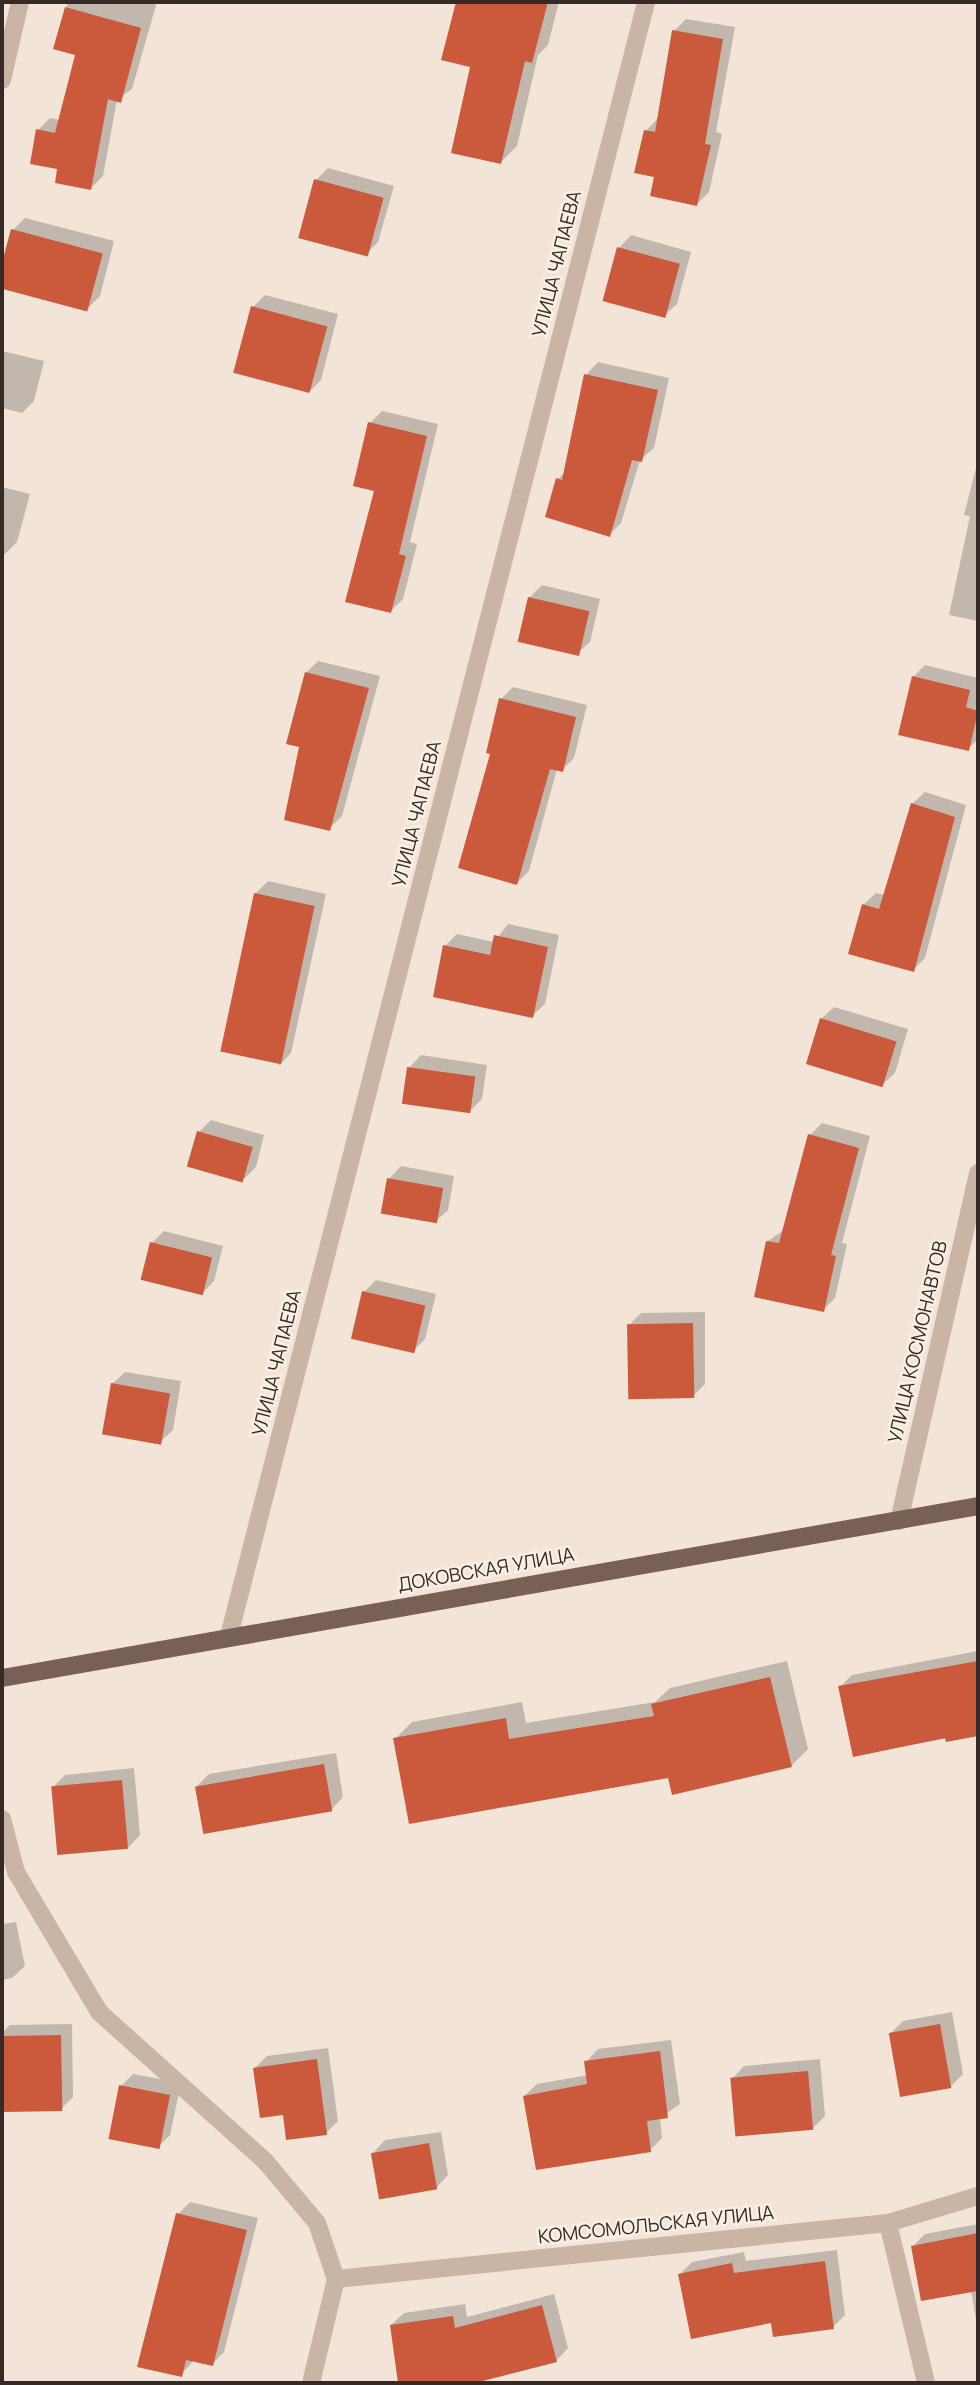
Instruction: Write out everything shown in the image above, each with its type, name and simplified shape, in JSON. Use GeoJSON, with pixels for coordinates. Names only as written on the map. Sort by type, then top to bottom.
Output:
{"type":"FeatureCollection","features":[{"type":"Feature","properties":{"kind":"main road","name":"ДОКОВСКАЯ УЛИЦА"},"geometry":{"type":"LineString","coordinates":[[2,1678],[978,1506]]}},
{"type":"Feature","properties":{"kind":"street"},"geometry":{"type":"LineString","coordinates":[[2,80],[20,2]]}},
{"type":"Feature","properties":{"kind":"street","name":"УЛИЦА ЧАПАЕВА"},"geometry":{"type":"LineString","coordinates":[[229,1636],[646,2]]}},
{"type":"Feature","properties":{"kind":"street","name":"УЛИЦА КОСМОНАВТОВ"},"geometry":{"type":"LineString","coordinates":[[899,1521],[978,1173]]}},
{"type":"Feature","properties":{"kind":"street"},"geometry":{"type":"LineString","coordinates":[[2,1819],[16,1872],[99,2012],[265,2161],[317,2224],[336,2279],[311,2383]]}},
{"type":"Feature","properties":{"kind":"street","name":"КОМСОМОЛЬСКАЯ УЛИЦА"},"geometry":{"type":"LineString","coordinates":[[336,2279],[888,2223],[978,2196]]}},
{"type":"Feature","properties":{"kind":"street"},"geometry":{"type":"LineString","coordinates":[[888,2223],[926,2383]]}},
{"type":"Feature","properties":{"kind":"building"},"geometry":{"type":"Polygon","coordinates":[[[456,2],[548,2],[532,63],[525,61],[501,164],[451,153],[470,67],[441,60],[456,2]]]}},
{"type":"Feature","properties":{"kind":"building"},"geometry":{"type":"Polygon","coordinates":[[[65,7],[141,28],[121,103],[108,99],[91,190],[55,183],[57,169],[30,164],[36,129],[55,133],[75,55],[53,49],[65,7]]]}},
{"type":"Feature","properties":{"kind":"building"},"geometry":{"type":"Polygon","coordinates":[[[672,30],[723,39],[705,144],[711,145],[697,206],[650,196],[654,177],[634,173],[644,130],[655,132],[672,30]]]}},
{"type":"Feature","properties":{"kind":"building"},"geometry":{"type":"Polygon","coordinates":[[[314,179],[384,198],[368,257],[298,238],[314,179]]]}},
{"type":"Feature","properties":{"kind":"building"},"geometry":{"type":"Polygon","coordinates":[[[11,229],[103,254],[87,312],[2,289],[2,263],[11,229]]]}},
{"type":"Feature","properties":{"kind":"building"},"geometry":{"type":"Polygon","coordinates":[[[617,247],[680,264],[665,318],[603,301],[617,247]]]}},
{"type":"Feature","properties":{"kind":"building"},"geometry":{"type":"Polygon","coordinates":[[[251,306],[327,326],[309,393],[233,373],[251,306]]]}},
{"type":"Feature","properties":{"kind":"building"},"geometry":{"type":"Polygon","coordinates":[[[584,374],[658,390],[642,462],[632,460],[610,537],[545,517],[556,478],[562,480],[584,374]]]}},
{"type":"Feature","properties":{"kind":"building"},"geometry":{"type":"Polygon","coordinates":[[[368,422],[427,436],[399,554],[406,556],[391,613],[345,602],[374,491],[353,486],[368,422]]]}},
{"type":"Feature","properties":{"kind":"building"},"geometry":{"type":"Polygon","coordinates":[[[528,597],[589,611],[579,656],[518,642],[528,597]]]}},
{"type":"Feature","properties":{"kind":"building"},"geometry":{"type":"Polygon","coordinates":[[[305,672],[369,688],[330,831],[284,820],[299,747],[286,744],[305,672]]]}},
{"type":"Feature","properties":{"kind":"building"},"geometry":{"type":"Polygon","coordinates":[[[912,676],[970,690],[966,707],[978,711],[969,751],[898,735],[912,676]]]}},
{"type":"Feature","properties":{"kind":"building"},"geometry":{"type":"Polygon","coordinates":[[[499,698],[576,717],[563,772],[550,769],[517,885],[458,868],[490,754],[486,753],[499,698]]]}},
{"type":"Feature","properties":{"kind":"building"},"geometry":{"type":"Polygon","coordinates":[[[911,803],[955,817],[914,972],[848,954],[862,904],[879,909],[911,803]]]}},
{"type":"Feature","properties":{"kind":"building"},"geometry":{"type":"Polygon","coordinates":[[[254,893],[315,906],[281,1064],[220,1051],[254,893]]]}},
{"type":"Feature","properties":{"kind":"building"},"geometry":{"type":"Polygon","coordinates":[[[494,935],[548,947],[533,1018],[433,997],[443,945],[490,955],[494,935]]]}},
{"type":"Feature","properties":{"kind":"building"},"geometry":{"type":"Polygon","coordinates":[[[820,1018],[897,1041],[882,1087],[806,1064],[820,1018]]]}},
{"type":"Feature","properties":{"kind":"building"},"geometry":{"type":"Polygon","coordinates":[[[407,1067],[475,1077],[470,1113],[402,1104],[407,1067]]]}},
{"type":"Feature","properties":{"kind":"building"},"geometry":{"type":"Polygon","coordinates":[[[197,1131],[253,1147],[243,1183],[187,1167],[197,1131]]]}},
{"type":"Feature","properties":{"kind":"building"},"geometry":{"type":"Polygon","coordinates":[[[808,1134],[859,1148],[831,1255],[836,1256],[824,1312],[754,1297],[766,1241],[779,1243],[808,1134]]]}},
{"type":"Feature","properties":{"kind":"building"},"geometry":{"type":"Polygon","coordinates":[[[387,1178],[443,1188],[437,1223],[381,1213],[387,1178]]]}},
{"type":"Feature","properties":{"kind":"building"},"geometry":{"type":"Polygon","coordinates":[[[150,1242],[212,1257],[203,1295],[141,1280],[150,1242]]]}},
{"type":"Feature","properties":{"kind":"building"},"geometry":{"type":"Polygon","coordinates":[[[362,1291],[425,1306],[414,1353],[351,1339],[362,1291]]]}},
{"type":"Feature","properties":{"kind":"building"},"geometry":{"type":"Polygon","coordinates":[[[693,1323],[694,1398],[628,1399],[627,1324],[693,1323]]]}},
{"type":"Feature","properties":{"kind":"building"},"geometry":{"type":"Polygon","coordinates":[[[111,1383],[170,1393],[161,1445],[102,1434],[111,1383]]]}},
{"type":"Feature","properties":{"kind":"building"},"geometry":{"type":"Polygon","coordinates":[[[978,1661],[978,1736],[946,1742],[945,1738],[853,1757],[838,1686],[978,1661]]]}},
{"type":"Feature","properties":{"kind":"building"},"geometry":{"type":"Polygon","coordinates":[[[770,1677],[792,1767],[672,1795],[668,1778],[409,1824],[393,1738],[506,1718],[509,1739],[654,1716],[651,1704],[770,1677]]]}},
{"type":"Feature","properties":{"kind":"building"},"geometry":{"type":"Polygon","coordinates":[[[324,1764],[332,1811],[203,1834],[195,1787],[324,1764]]]}},
{"type":"Feature","properties":{"kind":"building"},"geometry":{"type":"Polygon","coordinates":[[[122,1780],[128,1849],[57,1855],[51,1786],[122,1780]]]}},
{"type":"Feature","properties":{"kind":"building"},"geometry":{"type":"Polygon","coordinates":[[[940,2024],[951,2088],[900,2097],[889,2033],[940,2024]]]}},
{"type":"Feature","properties":{"kind":"building"},"geometry":{"type":"Polygon","coordinates":[[[61,2035],[62,2111],[3,2112],[2,2036],[61,2035]]]}},
{"type":"Feature","properties":{"kind":"building"},"geometry":{"type":"Polygon","coordinates":[[[660,2051],[668,2118],[647,2121],[651,2152],[536,2170],[523,2096],[587,2084],[584,2061],[660,2051]]]}},
{"type":"Feature","properties":{"kind":"building"},"geometry":{"type":"Polygon","coordinates":[[[317,2059],[327,2135],[286,2140],[283,2115],[260,2118],[253,2068],[317,2059]]]}},
{"type":"Feature","properties":{"kind":"building"},"geometry":{"type":"Polygon","coordinates":[[[808,2071],[813,2130],[735,2137],[730,2078],[808,2071]]]}},
{"type":"Feature","properties":{"kind":"building"},"geometry":{"type":"Polygon","coordinates":[[[119,2085],[170,2095],[160,2149],[109,2139],[119,2085]]]}},
{"type":"Feature","properties":{"kind":"building"},"geometry":{"type":"Polygon","coordinates":[[[429,2143],[437,2189],[379,2200],[371,2153],[429,2143]]]}},
{"type":"Feature","properties":{"kind":"building"},"geometry":{"type":"Polygon","coordinates":[[[176,2213],[247,2230],[213,2366],[186,2360],[182,2377],[137,2367],[176,2213]]]}},
{"type":"Feature","properties":{"kind":"building"},"geometry":{"type":"Polygon","coordinates":[[[978,2233],[978,2291],[921,2301],[911,2246],[978,2233]]]}},
{"type":"Feature","properties":{"kind":"building"},"geometry":{"type":"Polygon","coordinates":[[[825,2261],[834,2329],[773,2337],[771,2323],[691,2339],[678,2274],[732,2263],[734,2273],[825,2261]]]}},
{"type":"Feature","properties":{"kind":"building"},"geometry":{"type":"Polygon","coordinates":[[[542,2305],[557,2362],[475,2383],[398,2383],[390,2325],[453,2316],[455,2328],[542,2305]]]}}]}
